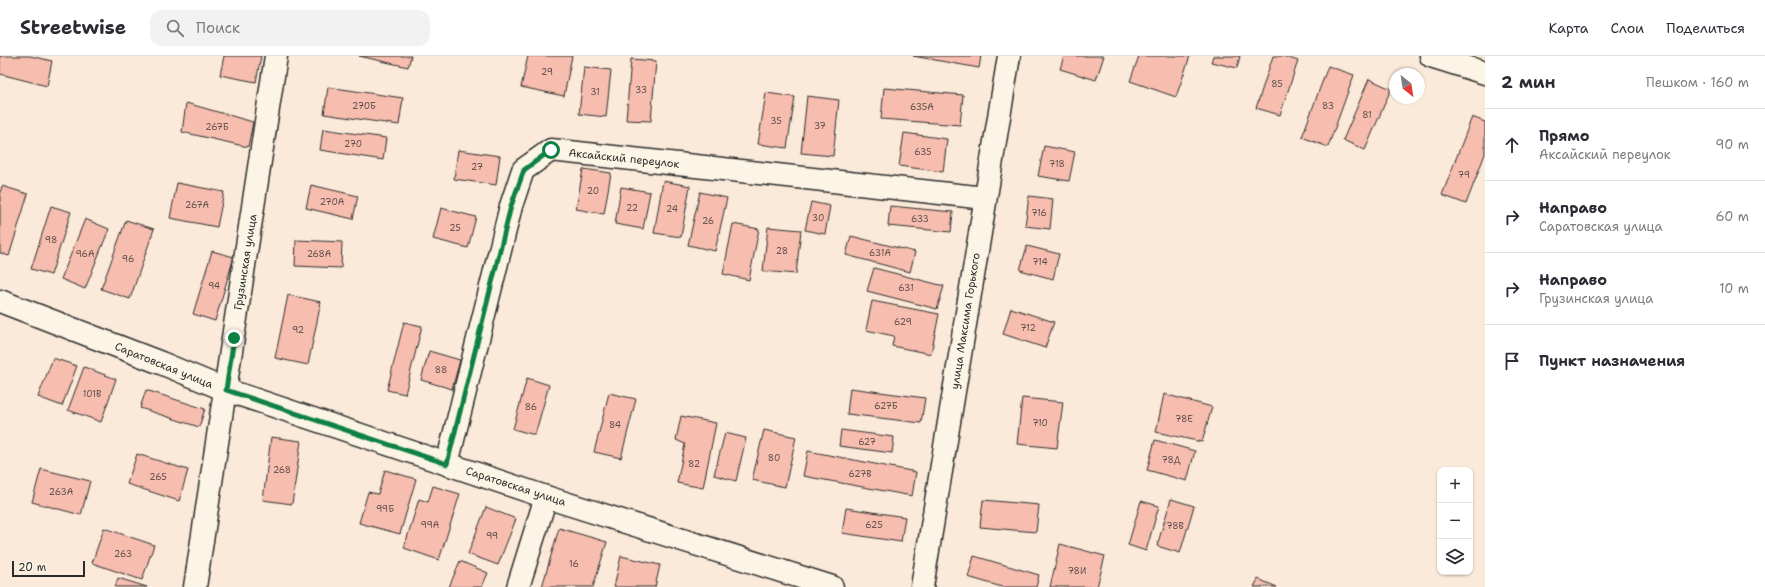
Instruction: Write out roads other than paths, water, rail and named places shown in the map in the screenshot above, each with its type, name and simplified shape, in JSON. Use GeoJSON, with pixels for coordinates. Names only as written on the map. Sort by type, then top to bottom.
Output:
{"type":"FeatureCollection","features":[{"type":"Feature","properties":{"kind":"street","name":"Грузинская улица"},"geometry":{"type":"LineString","coordinates":[[195,587],[276,56]]}},
{"type":"Feature","properties":{"kind":"street","name":"улица Максима Горького"},"geometry":{"type":"LineString","coordinates":[[922,587],[984,198],[1009,56]]}},
{"type":"Feature","properties":{"kind":"street"},"geometry":{"type":"LineString","coordinates":[[1432,56],[1485,73]]}},
{"type":"Feature","properties":{"kind":"street","name":"Аксайский переулок"},"geometry":{"type":"LineString","coordinates":[[447,464],[511,206],[524,170],[551,150],[984,198]]}},
{"type":"Feature","properties":{"kind":"street","name":"Саратовская улица"},"geometry":{"type":"LineString","coordinates":[[0,301],[161,363],[226,390],[546,497],[832,587]]}},
{"type":"Feature","properties":{"kind":"street"},"geometry":{"type":"LineString","coordinates":[[518,587],[546,497]]}}]}
